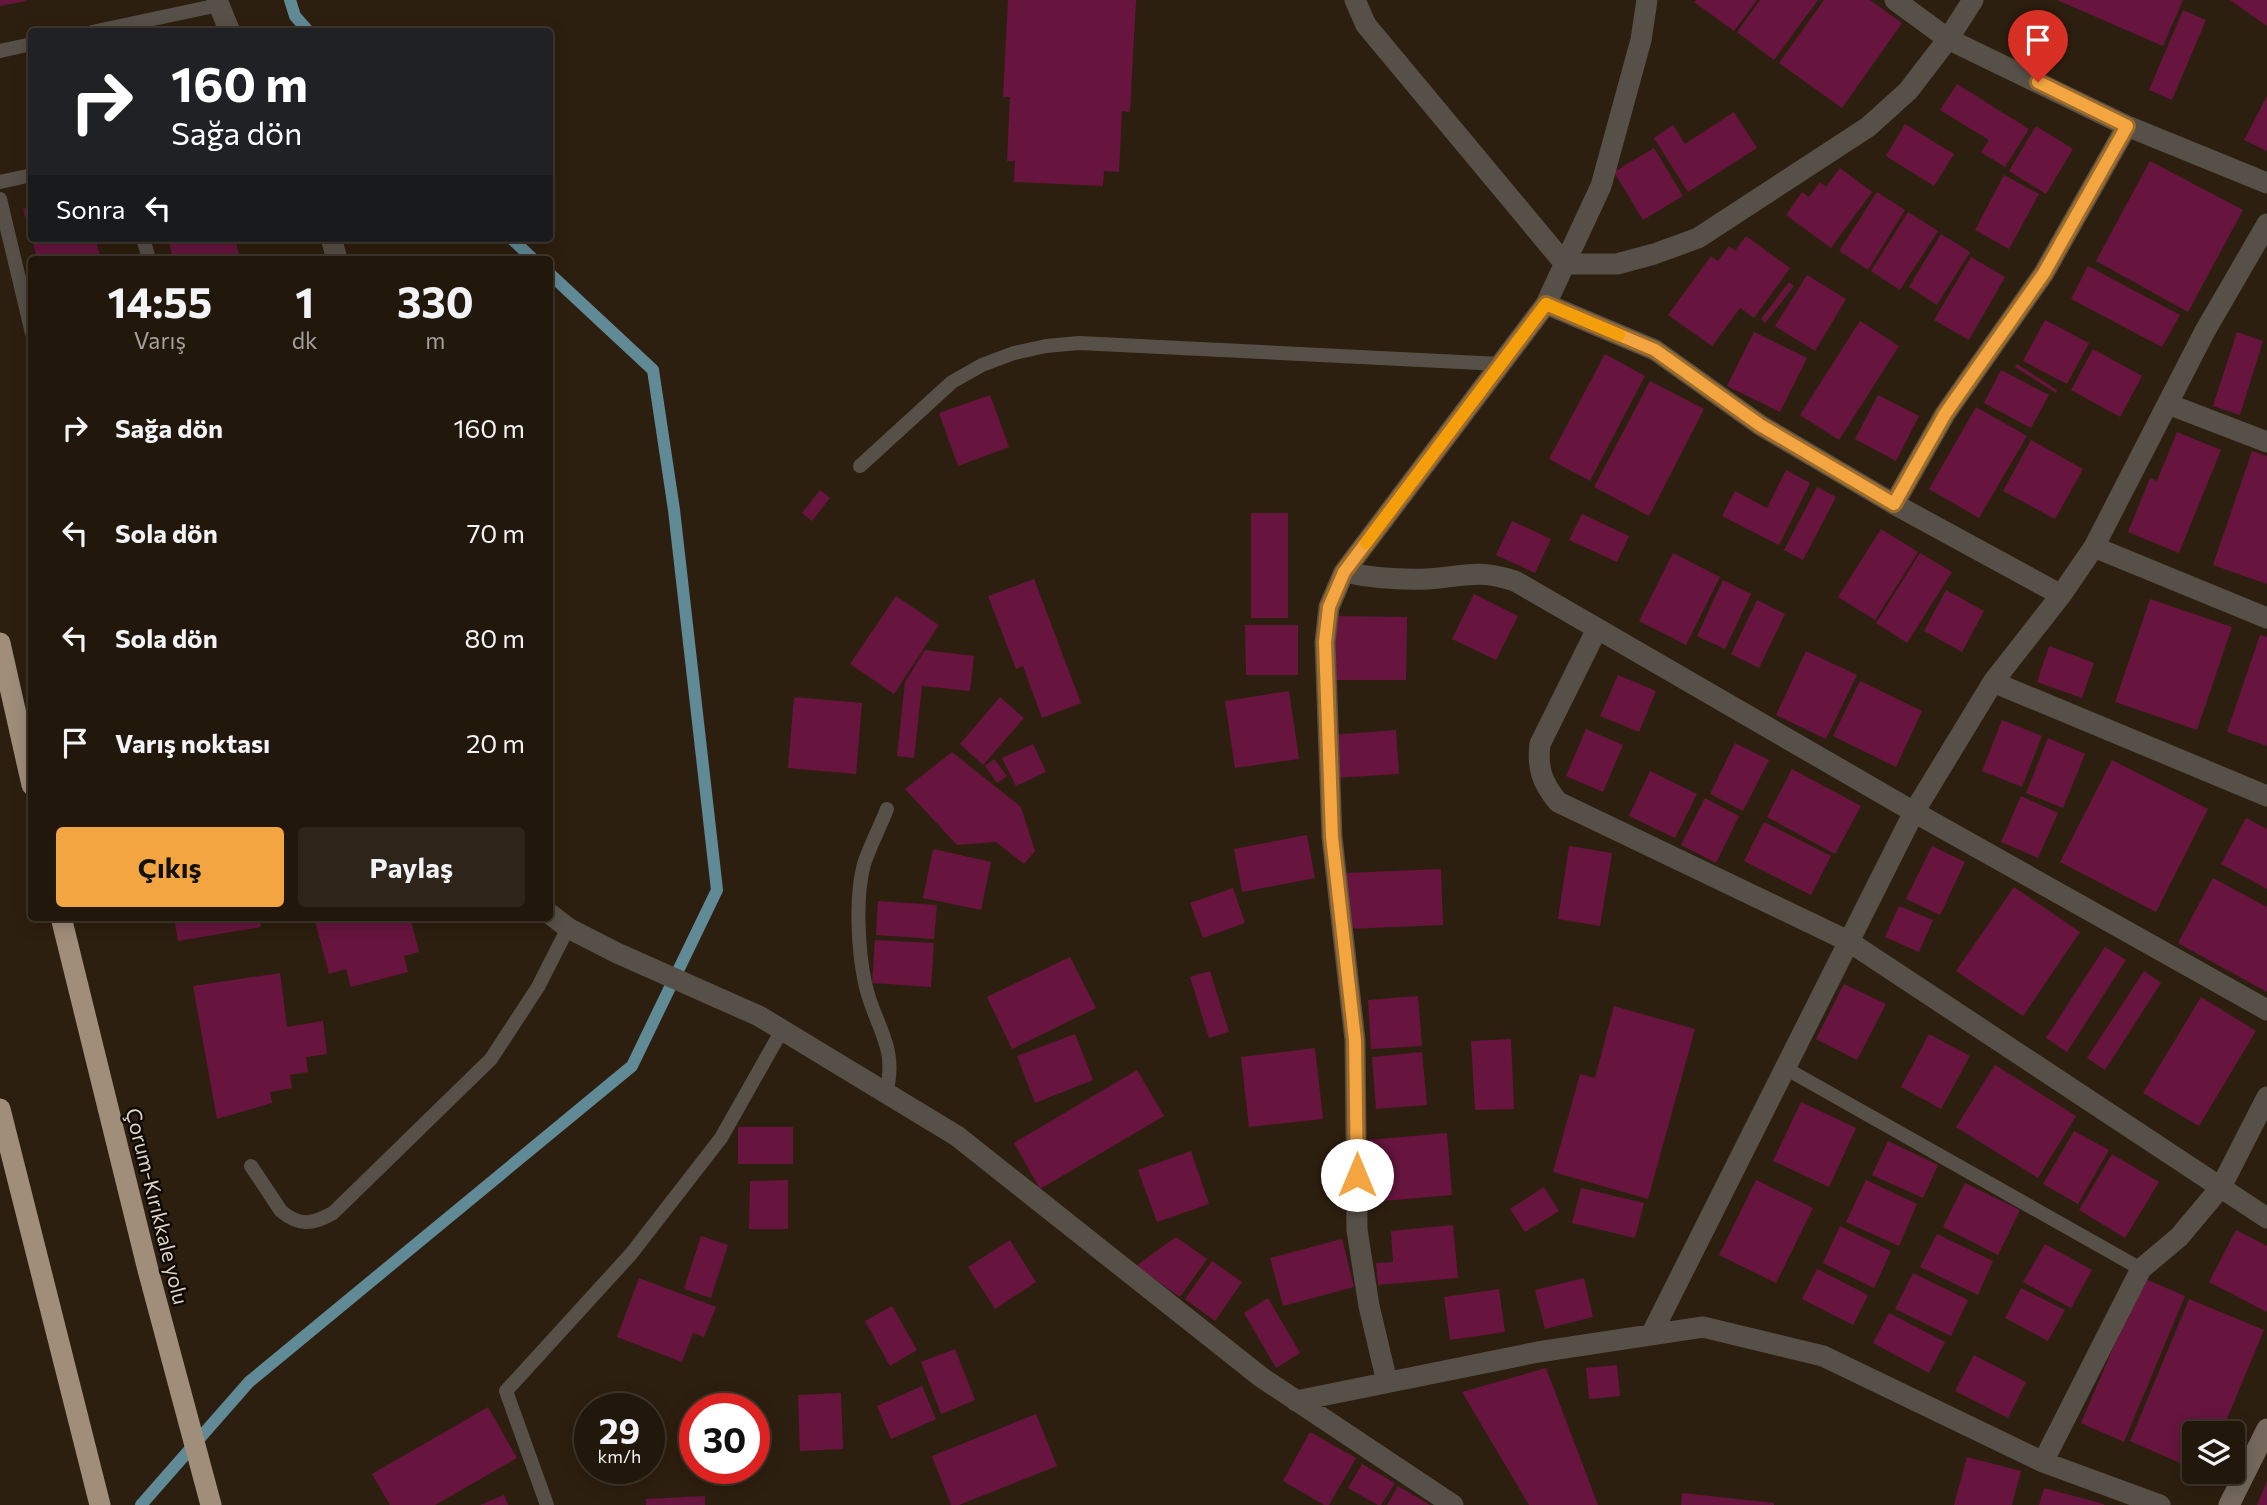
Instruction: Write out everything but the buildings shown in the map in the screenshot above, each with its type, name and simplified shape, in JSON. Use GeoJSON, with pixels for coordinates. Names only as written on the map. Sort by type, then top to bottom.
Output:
{"type":"FeatureCollection","features":[{"type":"Feature","properties":{"kind":"highway"},"geometry":{"type":"LineString","coordinates":[[0,643],[28,767]]}},
{"type":"Feature","properties":{"kind":"highway","name":"Çorum-Kırıkkale yolu"},"geometry":{"type":"LineString","coordinates":[[62,921],[148,1270],[211,1505]]}},
{"type":"Feature","properties":{"kind":"highway"},"geometry":{"type":"LineString","coordinates":[[0,1110],[100,1505]]}},
{"type":"Feature","properties":{"kind":"main road"},"geometry":{"type":"LineString","coordinates":[[2229,1505],[2267,1429]]}},
{"type":"Feature","properties":{"kind":"street"},"geometry":{"type":"LineString","coordinates":[[1355,0],[1366,25],[1565,264]]}},
{"type":"Feature","properties":{"kind":"street"},"geometry":{"type":"LineString","coordinates":[[1387,1382],[1369,1306],[1357,1230],[1355,1040],[1332,837],[1325,633],[1329,607],[1344,572],[1546,304],[1601,186],[1641,40],[1647,0]]}},
{"type":"Feature","properties":{"kind":"street"},"geometry":{"type":"LineString","coordinates":[[1895,0],[1948,39],[2127,126],[2267,183]]}},
{"type":"Feature","properties":{"kind":"street"},"geometry":{"type":"LineString","coordinates":[[1565,264],[1617,264],[1698,238],[1868,127],[1908,91],[1948,39],[1973,0]]}},
{"type":"Feature","properties":{"kind":"street"},"geometry":{"type":"LineString","coordinates":[[218,2],[228,28]]}},
{"type":"Feature","properties":{"kind":"street"},"geometry":{"type":"LineString","coordinates":[[1894,504],[1945,414],[2044,273],[2127,126]]}},
{"type":"Feature","properties":{"kind":"street"},"geometry":{"type":"LineString","coordinates":[[1651,1335],[1914,812],[1993,682],[2095,547],[2205,331],[2267,224]]}},
{"type":"Feature","properties":{"kind":"street"},"geometry":{"type":"LineString","coordinates":[[1546,304],[1655,350],[1760,425],[1894,504],[2061,595]]}},
{"type":"Feature","properties":{"kind":"street"},"geometry":{"type":"LineString","coordinates":[[2168,404],[2267,442]]}},
{"type":"Feature","properties":{"kind":"street"},"geometry":{"type":"LineString","coordinates":[[2095,547],[2267,618]]}},
{"type":"Feature","properties":{"kind":"street"},"geometry":{"type":"LineString","coordinates":[[1344,572],[1401,580],[1432,579],[1464,573],[1494,574],[1515,581],[1914,812],[2267,1010]]}},
{"type":"Feature","properties":{"kind":"street"},"geometry":{"type":"LineString","coordinates":[[1597,629],[1540,744],[1540,773],[1547,789],[1558,802],[1848,941],[2267,1218]]}},
{"type":"Feature","properties":{"kind":"street"},"geometry":{"type":"LineString","coordinates":[[1993,682],[2267,796]]}},
{"type":"Feature","properties":{"kind":"street"},"geometry":{"type":"LineString","coordinates":[[553,916],[568,928],[617,953],[759,1016],[957,1136],[1261,1377],[1454,1505]]}},
{"type":"Feature","properties":{"kind":"street"},"geometry":{"type":"LineString","coordinates":[[2043,1462],[2141,1269],[2179,1237],[2221,1187],[2267,1097]]}},
{"type":"Feature","properties":{"kind":"street"},"geometry":{"type":"LineString","coordinates":[[1296,1401],[1538,1352],[1703,1327],[1823,1356],[2043,1462],[2160,1505]]}},
{"type":"Feature","properties":{"kind":"lane"},"geometry":{"type":"LineString","coordinates":[[109,28],[218,2]]}},
{"type":"Feature","properties":{"kind":"lane"},"geometry":{"type":"LineString","coordinates":[[0,51],[28,45]]}},
{"type":"Feature","properties":{"kind":"lane"},"geometry":{"type":"LineString","coordinates":[[0,182],[28,177]]}},
{"type":"Feature","properties":{"kind":"lane"},"geometry":{"type":"LineString","coordinates":[[0,198],[28,315]]}},
{"type":"Feature","properties":{"kind":"lane"},"geometry":{"type":"LineString","coordinates":[[860,466],[952,382],[982,365],[1014,353],[1046,346],[1079,343],[1501,364]]}},
{"type":"Feature","properties":{"kind":"lane"},"geometry":{"type":"LineString","coordinates":[[886,1092],[890,1061],[883,1029],[865,986],[859,916],[864,865],[887,809]]}},
{"type":"Feature","properties":{"kind":"lane"},"geometry":{"type":"LineString","coordinates":[[251,1167],[281,1211],[288,1216],[306,1222],[317,1222],[334,1213],[491,1059],[538,987],[568,928]]}},
{"type":"Feature","properties":{"kind":"lane"},"geometry":{"type":"LineString","coordinates":[[547,1505],[506,1391],[631,1254],[713,1149],[782,1030]]}},
{"type":"Feature","properties":{"kind":"lane"},"geometry":{"type":"LineString","coordinates":[[1785,1068],[2141,1269]]}},
{"type":"Feature","properties":{"kind":"waterway"},"geometry":{"type":"LineString","coordinates":[[290,0],[295,16],[306,28]]}},
{"type":"Feature","properties":{"kind":"waterway"},"geometry":{"type":"LineString","coordinates":[[515,242],[530,256]]}},
{"type":"Feature","properties":{"kind":"waterway"},"geometry":{"type":"LineString","coordinates":[[141,1505],[249,1382],[632,1066],[717,890],[674,510],[653,370],[553,277]]}},
{"type":"Feature","properties":{"kind":"slow traffic"},"geometry":{"type":"LineString","coordinates":[[1366,543],[1546,304],[1619,335]]}},
{"type":"Feature","properties":{"kind":"route"},"geometry":{"type":"LineString","coordinates":[[1357,1175],[1355,1040],[1332,837],[1325,642],[1329,607],[1344,572],[1546,304],[1655,350],[1760,425],[1894,504],[1945,414],[2044,273],[2127,126],[2038,82]]}}]}
